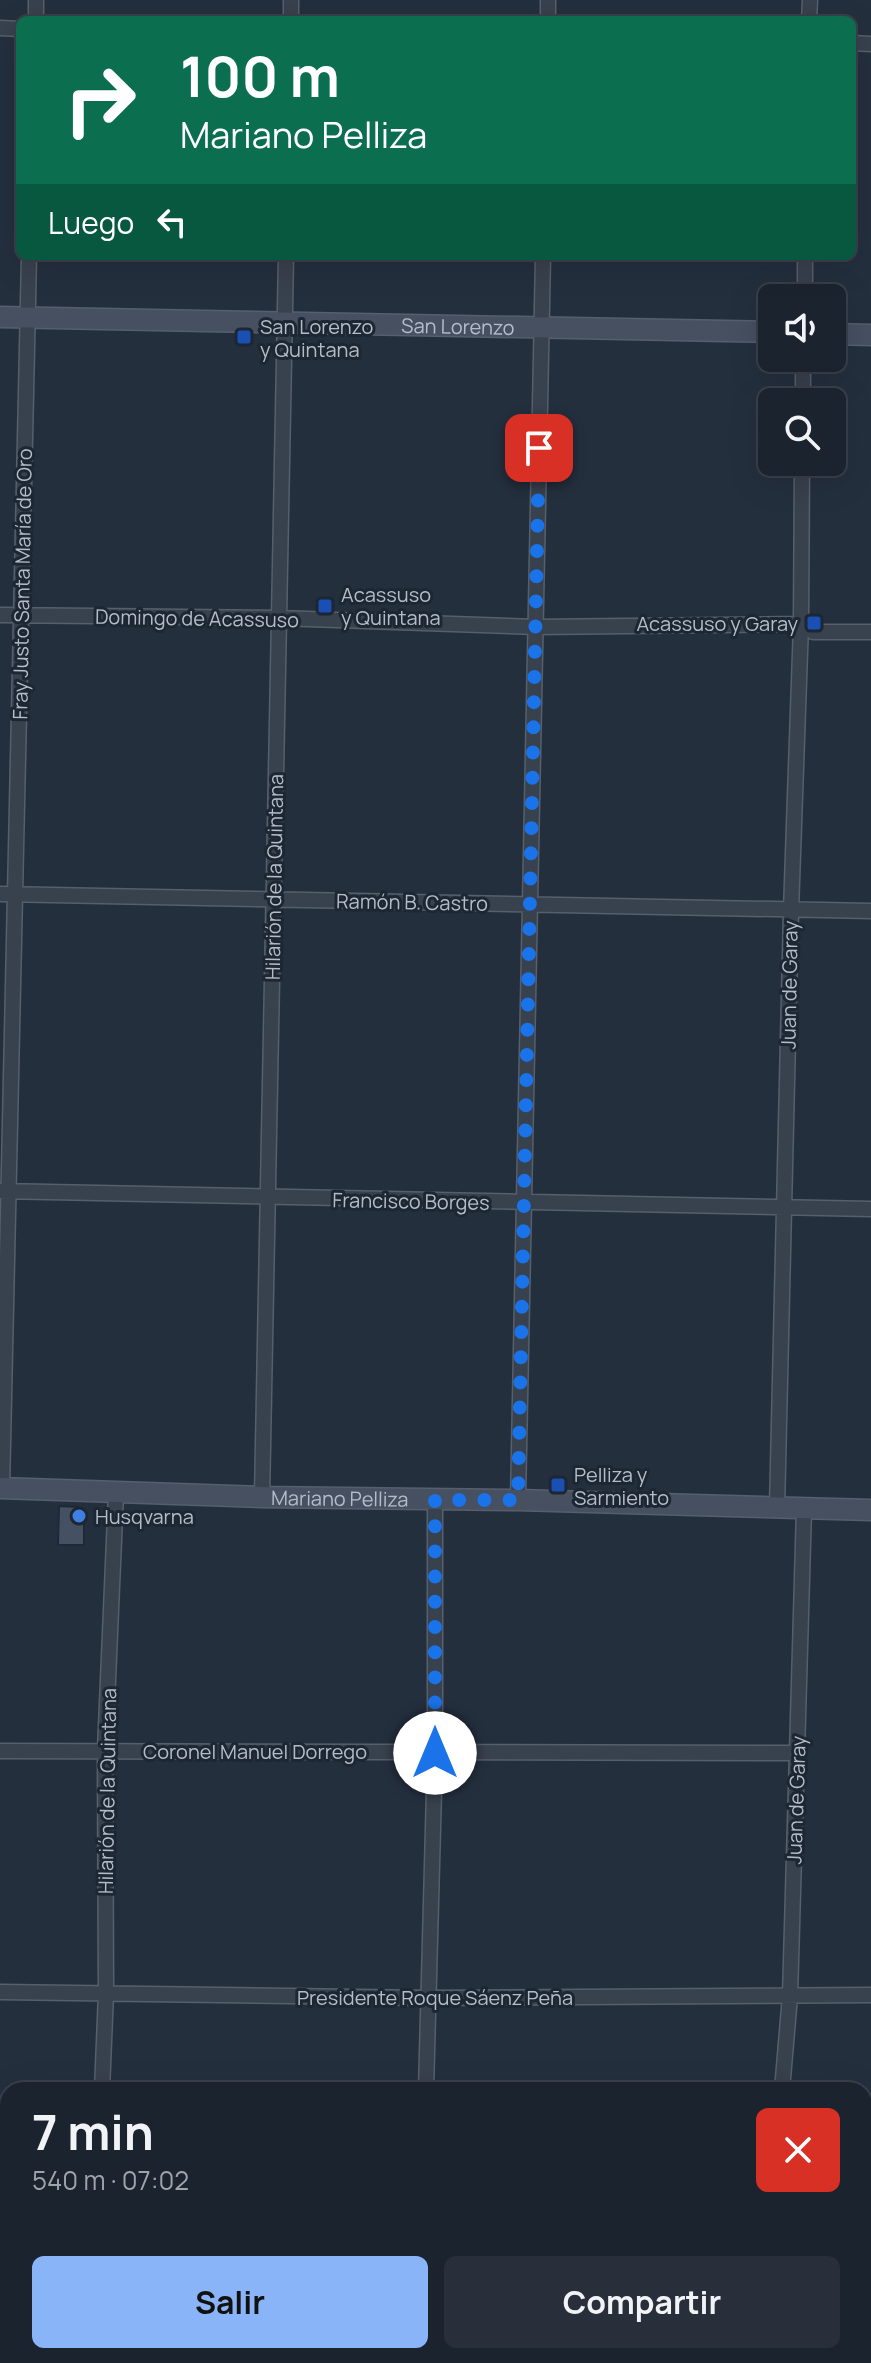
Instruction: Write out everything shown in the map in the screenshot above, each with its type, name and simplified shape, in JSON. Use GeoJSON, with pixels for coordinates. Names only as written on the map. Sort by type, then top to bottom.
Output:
{"type":"FeatureCollection","features":[{"type":"Feature","properties":{"kind":"street","name":"Fray Justo Santa María de Oro"},"geometry":{"type":"LineString","coordinates":[[1,1488],[7,894],[21,615],[29,260]]}},
{"type":"Feature","properties":{"kind":"street","name":"Hilarión de la Quintana"},"geometry":{"type":"LineString","coordinates":[[262,1497],[286,260]]}},
{"type":"Feature","properties":{"kind":"street"},"geometry":{"type":"LineString","coordinates":[[518,1500],[543,260]]}},
{"type":"Feature","properties":{"kind":"street"},"geometry":{"type":"LineString","coordinates":[[805,260],[805,284]]}},
{"type":"Feature","properties":{"kind":"street","name":"San Lorenzo"},"geometry":{"type":"LineString","coordinates":[[0,317],[758,332]]}},
{"type":"Feature","properties":{"kind":"street"},"geometry":{"type":"LineString","coordinates":[[846,334],[871,335]]}},
{"type":"Feature","properties":{"kind":"street","name":"Juan de Garay"},"geometry":{"type":"LineString","coordinates":[[777,1508],[801,624],[802,476]]}},
{"type":"Feature","properties":{"kind":"street","name":"Domingo de Acassuso"},"geometry":{"type":"LineString","coordinates":[[0,615],[279,618],[536,627],[801,624],[813,632],[871,632]]}},
{"type":"Feature","properties":{"kind":"street","name":"Ramón B. Castro"},"geometry":{"type":"LineString","coordinates":[[7,894],[871,911]]}},
{"type":"Feature","properties":{"kind":"street","name":"Francisco Borges"},"geometry":{"type":"LineString","coordinates":[[4,1192],[871,1209]]}},
{"type":"Feature","properties":{"kind":"street","name":"Mariano Pelliza"},"geometry":{"type":"LineString","coordinates":[[1,1488],[871,1510]]}},
{"type":"Feature","properties":{"kind":"street","name":"Hilarión de la Quintana"},"geometry":{"type":"LineString","coordinates":[[102,2082],[106,1993],[105,1750],[116,1493]]}},
{"type":"Feature","properties":{"kind":"street"},"geometry":{"type":"LineString","coordinates":[[426,2082],[435,1753],[435,1500]]}},
{"type":"Feature","properties":{"kind":"street","name":"Juan de Garay"},"geometry":{"type":"LineString","coordinates":[[783,2082],[790,1996],[804,1509]]}},
{"type":"Feature","properties":{"kind":"street","name":"Coronel Manuel Dorrego"},"geometry":{"type":"LineString","coordinates":[[0,1751],[798,1753]]}},
{"type":"Feature","properties":{"kind":"street","name":"Presidente Roque Sáenz Peña"},"geometry":{"type":"LineString","coordinates":[[0,1992],[429,1998],[871,1995]]}},
{"type":"Feature","properties":{"kind":"building"},"geometry":{"type":"Polygon","coordinates":[[[59,1506],[78,1507],[84,1516],[84,1545],[58,1545],[59,1506]]]}},
{"type":"Feature","properties":{"kind":"place","name":"San Lorenzo y Quintana"},"geometry":{"type":"Point","coordinates":[244,337]}},
{"type":"Feature","properties":{"kind":"place","name":"Acassuso y Quintana"},"geometry":{"type":"Point","coordinates":[325,606]}},
{"type":"Feature","properties":{"kind":"place","name":"Acassuso y Garay"},"geometry":{"type":"Point","coordinates":[814,623]}},
{"type":"Feature","properties":{"kind":"place","name":"Pelliza y Sarmiento"},"geometry":{"type":"Point","coordinates":[558,1485]}},
{"type":"Feature","properties":{"kind":"place","name":"Husqvarna"},"geometry":{"type":"Point","coordinates":[79,1516]}},
{"type":"Feature","properties":{"kind":"route"},"geometry":{"type":"LineString","coordinates":[[435,1753],[435,1500],[518,1500],[539,448]]}}]}
